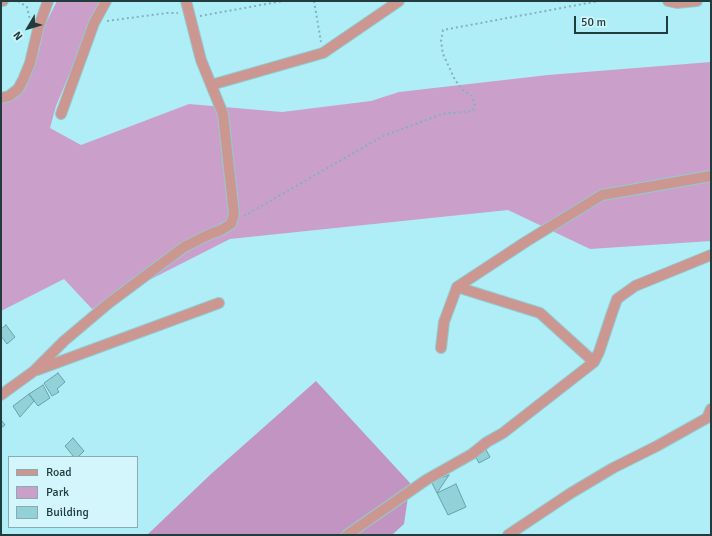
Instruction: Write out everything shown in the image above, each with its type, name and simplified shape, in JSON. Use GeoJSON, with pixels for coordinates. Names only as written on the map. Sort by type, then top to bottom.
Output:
{"type":"FeatureCollection","features":[{"type":"Feature","properties":{"kind":"street"},"geometry":{"type":"LineString","coordinates":[[1,98],[9,96],[18,89],[30,63],[38,30],[48,1]]}},
{"type":"Feature","properties":{"kind":"street"},"geometry":{"type":"LineString","coordinates":[[61,114],[94,23],[106,1]]}},
{"type":"Feature","properties":{"kind":"street"},"geometry":{"type":"LineString","coordinates":[[3,393],[34,371],[64,341],[110,303],[184,247],[231,224],[234,214],[223,114],[201,60],[186,1]]}},
{"type":"Feature","properties":{"kind":"street"},"geometry":{"type":"LineString","coordinates":[[211,85],[323,53],[399,1]]}},
{"type":"Feature","properties":{"kind":"street"},"geometry":{"type":"LineString","coordinates":[[668,1],[676,3],[696,1]]}},
{"type":"Feature","properties":{"kind":"street"},"geometry":{"type":"LineString","coordinates":[[441,348],[444,322],[457,287],[527,241],[602,195],[711,176]]}},
{"type":"Feature","properties":{"kind":"street"},"geometry":{"type":"LineString","coordinates":[[347,535],[426,480],[472,454],[503,433],[594,362],[617,299],[635,286],[711,255]]}},
{"type":"Feature","properties":{"kind":"street"},"geometry":{"type":"LineString","coordinates":[[457,287],[540,313],[594,362]]}},
{"type":"Feature","properties":{"kind":"street"},"geometry":{"type":"LineString","coordinates":[[34,371],[219,303]]}},
{"type":"Feature","properties":{"kind":"street"},"geometry":{"type":"LineString","coordinates":[[508,535],[613,468],[657,446],[710,415]]}},
{"type":"Feature","properties":{"kind":"path"},"geometry":{"type":"LineString","coordinates":[[18,1],[27,7],[30,23],[38,30]]}},
{"type":"Feature","properties":{"kind":"path"},"geometry":{"type":"LineString","coordinates":[[314,1],[323,53]]}},
{"type":"Feature","properties":{"kind":"path"},"geometry":{"type":"LineString","coordinates":[[231,224],[381,137],[442,114],[473,111],[475,105],[472,96],[463,90],[455,80],[443,54],[441,41],[443,30],[599,1]]}},
{"type":"Feature","properties":{"kind":"green space"},"geometry":{"type":"Polygon","coordinates":[[[57,1],[100,1],[56,106],[50,128],[81,145],[189,104],[282,112],[371,101],[399,92],[548,75],[711,62],[711,241],[590,249],[508,210],[230,239],[92,309],[64,279],[1,311],[1,103],[10,101],[22,92],[39,51],[44,27],[57,1]]]}},
{"type":"Feature","properties":{"kind":"shaded area"},"geometry":{"type":"Polygon","coordinates":[[[316,381],[410,483],[404,524],[392,535],[147,535],[211,474],[316,381]]]}},
{"type":"Feature","properties":{"kind":"building"},"geometry":{"type":"Polygon","coordinates":[[[6,325],[15,337],[7,344],[1,336],[1,329],[6,325]]]}},
{"type":"Feature","properties":{"kind":"building"},"geometry":{"type":"Polygon","coordinates":[[[58,373],[65,382],[57,389],[59,392],[52,396],[44,383],[58,373]]]}},
{"type":"Feature","properties":{"kind":"building"},"geometry":{"type":"Polygon","coordinates":[[[43,385],[50,398],[38,406],[29,394],[43,385]]]}},
{"type":"Feature","properties":{"kind":"building"},"geometry":{"type":"Polygon","coordinates":[[[29,394],[34,401],[20,417],[13,406],[29,394]]]}},
{"type":"Feature","properties":{"kind":"building"},"geometry":{"type":"Polygon","coordinates":[[[1,420],[5,425],[1,428],[1,420]]]}},
{"type":"Feature","properties":{"kind":"building"},"geometry":{"type":"Polygon","coordinates":[[[73,438],[84,451],[79,456],[73,456],[65,446],[73,438]]]}},
{"type":"Feature","properties":{"kind":"building"},"geometry":{"type":"Polygon","coordinates":[[[485,448],[490,457],[479,463],[474,454],[485,448]]]}},
{"type":"Feature","properties":{"kind":"building"},"geometry":{"type":"Polygon","coordinates":[[[449,475],[437,493],[431,481],[449,475]]]}},
{"type":"Feature","properties":{"kind":"building"},"geometry":{"type":"Polygon","coordinates":[[[456,484],[466,507],[448,515],[437,493],[456,484]]]}}]}
